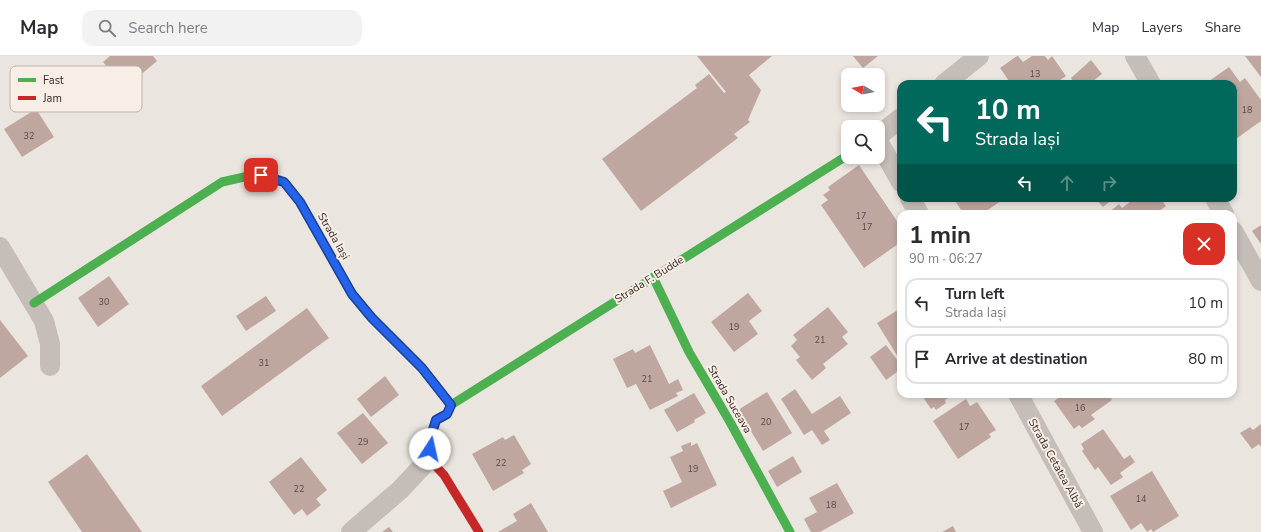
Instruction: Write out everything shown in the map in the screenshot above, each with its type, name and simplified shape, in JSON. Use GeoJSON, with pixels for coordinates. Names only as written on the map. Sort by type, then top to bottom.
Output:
{"type":"FeatureCollection","features":[{"type":"Feature","properties":{"kind":"street"},"geometry":{"type":"LineString","coordinates":[[949,80],[979,56]]}},
{"type":"Feature","properties":{"kind":"street"},"geometry":{"type":"LineString","coordinates":[[1135,56],[1149,80]]}},
{"type":"Feature","properties":{"kind":"street"},"geometry":{"type":"LineString","coordinates":[[885,131],[897,121]]}},
{"type":"Feature","properties":{"kind":"street"},"geometry":{"type":"LineString","coordinates":[[885,153],[897,175]]}},
{"type":"Feature","properties":{"kind":"street","name":"Strada F. Budde"},"geometry":{"type":"LineString","coordinates":[[451,405],[841,159]]}},
{"type":"Feature","properties":{"kind":"street","name":"Strada Iași"},"geometry":{"type":"LineString","coordinates":[[34,303],[222,182],[261,175],[284,182],[300,202],[352,294],[372,318],[422,368],[451,405]]}},
{"type":"Feature","properties":{"kind":"street"},"geometry":{"type":"LineString","coordinates":[[1237,238],[1261,281]]}},
{"type":"Feature","properties":{"kind":"street"},"geometry":{"type":"LineString","coordinates":[[0,247],[44,321],[50,344],[50,366]]}},
{"type":"Feature","properties":{"kind":"street","name":"Strada Suceava"},"geometry":{"type":"LineString","coordinates":[[653,277],[689,352],[730,422],[790,532]]}},
{"type":"Feature","properties":{"kind":"street","name":"Strada Cetatea Albă"},"geometry":{"type":"LineString","coordinates":[[1020,398],[1093,532]]}},
{"type":"Feature","properties":{"kind":"street"},"geometry":{"type":"LineString","coordinates":[[351,532],[400,490],[429,459],[431,436],[436,420],[447,414],[451,405]]}},
{"type":"Feature","properties":{"kind":"street"},"geometry":{"type":"LineString","coordinates":[[429,459],[444,475],[480,532]]}},
{"type":"Feature","properties":{"kind":"building"},"geometry":{"type":"Polygon","coordinates":[[[110,56],[153,56],[157,61],[142,74],[142,66],[106,66],[103,62],[110,56]]]}},
{"type":"Feature","properties":{"kind":"building"},"geometry":{"type":"Polygon","coordinates":[[[697,56],[772,56],[749,75],[761,90],[748,120],[750,122],[734,134],[738,138],[641,211],[602,159],[697,88],[695,85],[709,74],[724,93],[726,92],[697,56]]]}},
{"type":"Feature","properties":{"kind":"building"},"geometry":{"type":"Polygon","coordinates":[[[853,56],[878,56],[863,68],[853,56]]]}},
{"type":"Feature","properties":{"kind":"building"},"geometry":{"type":"Polygon","coordinates":[[[1017,56],[1023,62],[1032,56],[1045,56],[1048,60],[1052,56],[1066,76],[1060,80],[1008,80],[1000,68],[1017,56]]]}},
{"type":"Feature","properties":{"kind":"building"},"geometry":{"type":"Polygon","coordinates":[[[1245,56],[1261,56],[1261,77],[1245,56]]]}},
{"type":"Feature","properties":{"kind":"building"},"geometry":{"type":"Polygon","coordinates":[[[1091,60],[1102,74],[1094,80],[1072,80],[1071,78],[1091,60]]]}},
{"type":"Feature","properties":{"kind":"building"},"geometry":{"type":"Polygon","coordinates":[[[1229,67],[1240,82],[1245,78],[1261,100],[1261,121],[1237,138],[1237,80],[1211,80],[1229,67]]]}},
{"type":"Feature","properties":{"kind":"building"},"geometry":{"type":"Polygon","coordinates":[[[31,112],[38,112],[54,137],[22,157],[4,129],[31,112]]]}},
{"type":"Feature","properties":{"kind":"building"},"geometry":{"type":"Polygon","coordinates":[[[859,165],[897,221],[897,245],[864,268],[821,205],[828,200],[823,195],[830,190],[828,187],[859,165]]]}},
{"type":"Feature","properties":{"kind":"building"},"geometry":{"type":"Polygon","coordinates":[[[956,202],[999,202],[988,210],[961,210],[956,202]]]}},
{"type":"Feature","properties":{"kind":"building"},"geometry":{"type":"Polygon","coordinates":[[[1099,202],[1109,202],[1103,207],[1099,202]]]}},
{"type":"Feature","properties":{"kind":"building"},"geometry":{"type":"Polygon","coordinates":[[[1130,202],[1163,202],[1166,206],[1161,210],[1112,210],[1119,204],[1122,208],[1130,202]]]}},
{"type":"Feature","properties":{"kind":"building"},"geometry":{"type":"Polygon","coordinates":[[[1261,225],[1261,244],[1252,231],[1261,225]]]}},
{"type":"Feature","properties":{"kind":"building"},"geometry":{"type":"Polygon","coordinates":[[[109,276],[129,304],[98,327],[78,298],[109,276]]]}},
{"type":"Feature","properties":{"kind":"building"},"geometry":{"type":"Polygon","coordinates":[[[748,293],[762,311],[749,321],[758,334],[734,352],[711,322],[748,293]]]}},
{"type":"Feature","properties":{"kind":"building"},"geometry":{"type":"Polygon","coordinates":[[[266,296],[276,311],[246,331],[236,316],[266,296]]]}},
{"type":"Feature","properties":{"kind":"building"},"geometry":{"type":"Polygon","coordinates":[[[828,307],[848,332],[842,337],[848,344],[823,364],[826,368],[812,380],[796,360],[800,357],[791,346],[797,340],[793,335],[828,307]]]}},
{"type":"Feature","properties":{"kind":"building"},"geometry":{"type":"Polygon","coordinates":[[[307,308],[329,338],[222,416],[201,386],[307,308]]]}},
{"type":"Feature","properties":{"kind":"building"},"geometry":{"type":"Polygon","coordinates":[[[897,310],[897,355],[877,323],[897,310]]]}},
{"type":"Feature","properties":{"kind":"building"},"geometry":{"type":"Polygon","coordinates":[[[0,320],[28,356],[0,378],[0,320]]]}},
{"type":"Feature","properties":{"kind":"building"},"geometry":{"type":"Polygon","coordinates":[[[650,345],[669,384],[678,379],[683,390],[676,393],[678,396],[650,410],[636,384],[627,388],[613,359],[633,349],[635,353],[650,345]]]}},
{"type":"Feature","properties":{"kind":"building"},"geometry":{"type":"Polygon","coordinates":[[[886,345],[897,360],[897,372],[886,380],[870,357],[886,345]]]}},
{"type":"Feature","properties":{"kind":"building"},"geometry":{"type":"Polygon","coordinates":[[[385,376],[399,395],[371,417],[357,399],[385,376]]]}},
{"type":"Feature","properties":{"kind":"building"},"geometry":{"type":"Polygon","coordinates":[[[795,389],[812,414],[840,396],[851,413],[824,431],[830,440],[822,445],[812,430],[804,435],[781,399],[795,389]]]}},
{"type":"Feature","properties":{"kind":"building"},"geometry":{"type":"Polygon","coordinates":[[[767,392],[792,433],[763,451],[738,410],[767,392]]]}},
{"type":"Feature","properties":{"kind":"building"},"geometry":{"type":"Polygon","coordinates":[[[694,393],[706,413],[694,420],[695,422],[677,432],[664,410],[694,393]]]}},
{"type":"Feature","properties":{"kind":"building"},"geometry":{"type":"Polygon","coordinates":[[[924,398],[948,398],[945,400],[946,403],[936,410],[934,407],[931,409],[924,398]]]}},
{"type":"Feature","properties":{"kind":"building"},"geometry":{"type":"Polygon","coordinates":[[[1058,398],[1111,398],[1112,400],[1091,415],[1095,419],[1082,428],[1079,425],[1074,429],[1054,401],[1058,398]]]}},
{"type":"Feature","properties":{"kind":"building"},"geometry":{"type":"Polygon","coordinates":[[[966,399],[970,406],[977,402],[996,430],[989,434],[991,437],[958,459],[933,421],[966,399]]]}},
{"type":"Feature","properties":{"kind":"building"},"geometry":{"type":"Polygon","coordinates":[[[363,413],[388,443],[362,464],[337,433],[363,413]]]}},
{"type":"Feature","properties":{"kind":"building"},"geometry":{"type":"Polygon","coordinates":[[[1261,424],[1261,447],[1259,444],[1252,449],[1240,433],[1250,427],[1253,430],[1261,424]]]}},
{"type":"Feature","properties":{"kind":"building"},"geometry":{"type":"Polygon","coordinates":[[[1103,429],[1124,459],[1130,455],[1135,462],[1120,473],[1123,477],[1111,485],[1098,467],[1095,470],[1082,451],[1084,449],[1081,444],[1103,429]]]}},
{"type":"Feature","properties":{"kind":"building"},"geometry":{"type":"Polygon","coordinates":[[[514,435],[531,464],[522,470],[524,473],[493,491],[472,454],[503,437],[505,440],[514,435]]]}},
{"type":"Feature","properties":{"kind":"building"},"geometry":{"type":"Polygon","coordinates":[[[691,442],[691,446],[697,443],[717,485],[671,508],[663,491],[682,482],[670,457],[683,451],[681,446],[691,442]]]}},
{"type":"Feature","properties":{"kind":"building"},"geometry":{"type":"Polygon","coordinates":[[[87,454],[142,532],[82,532],[48,482],[87,454]]]}},
{"type":"Feature","properties":{"kind":"building"},"geometry":{"type":"Polygon","coordinates":[[[793,456],[802,472],[777,487],[768,471],[793,456]]]}},
{"type":"Feature","properties":{"kind":"building"},"geometry":{"type":"Polygon","coordinates":[[[301,457],[327,490],[316,499],[321,505],[307,516],[302,509],[294,515],[269,482],[301,457]]]}},
{"type":"Feature","properties":{"kind":"building"},"geometry":{"type":"Polygon","coordinates":[[[1152,471],[1179,516],[1153,532],[1151,529],[1147,532],[1141,523],[1131,530],[1110,496],[1152,471]]]}},
{"type":"Feature","properties":{"kind":"building"},"geometry":{"type":"Polygon","coordinates":[[[837,483],[854,513],[820,532],[811,532],[804,519],[817,512],[809,498],[837,483]]]}},
{"type":"Feature","properties":{"kind":"building"},"geometry":{"type":"Polygon","coordinates":[[[531,503],[548,532],[498,532],[517,521],[513,514],[531,503]]]}},
{"type":"Feature","properties":{"kind":"building"},"geometry":{"type":"Polygon","coordinates":[[[953,526],[956,532],[942,532],[953,526]]]}},
{"type":"Feature","properties":{"kind":"building"},"geometry":{"type":"Polygon","coordinates":[[[389,527],[393,532],[382,532],[389,527]]]}},
{"type":"Feature","properties":{"kind":"traffic: fast"},"geometry":{"type":"LineString","coordinates":[[451,405],[841,159]]}},
{"type":"Feature","properties":{"kind":"traffic: fast"},"geometry":{"type":"LineString","coordinates":[[34,303],[222,182],[261,175],[284,182],[300,202],[352,294],[372,318],[389,335]]}},
{"type":"Feature","properties":{"kind":"traffic: fast"},"geometry":{"type":"LineString","coordinates":[[653,277],[689,352],[730,422],[790,532]]}},
{"type":"Feature","properties":{"kind":"traffic: jam"},"geometry":{"type":"LineString","coordinates":[[389,335],[422,368],[451,405],[447,414],[436,420],[431,437],[429,459],[444,475],[479,532]]}},
{"type":"Feature","properties":{"kind":"route"},"geometry":{"type":"LineString","coordinates":[[261,175],[284,182],[300,202],[352,294],[372,318],[422,368],[451,405],[447,414],[436,420],[431,436],[430,449]]}}]}
